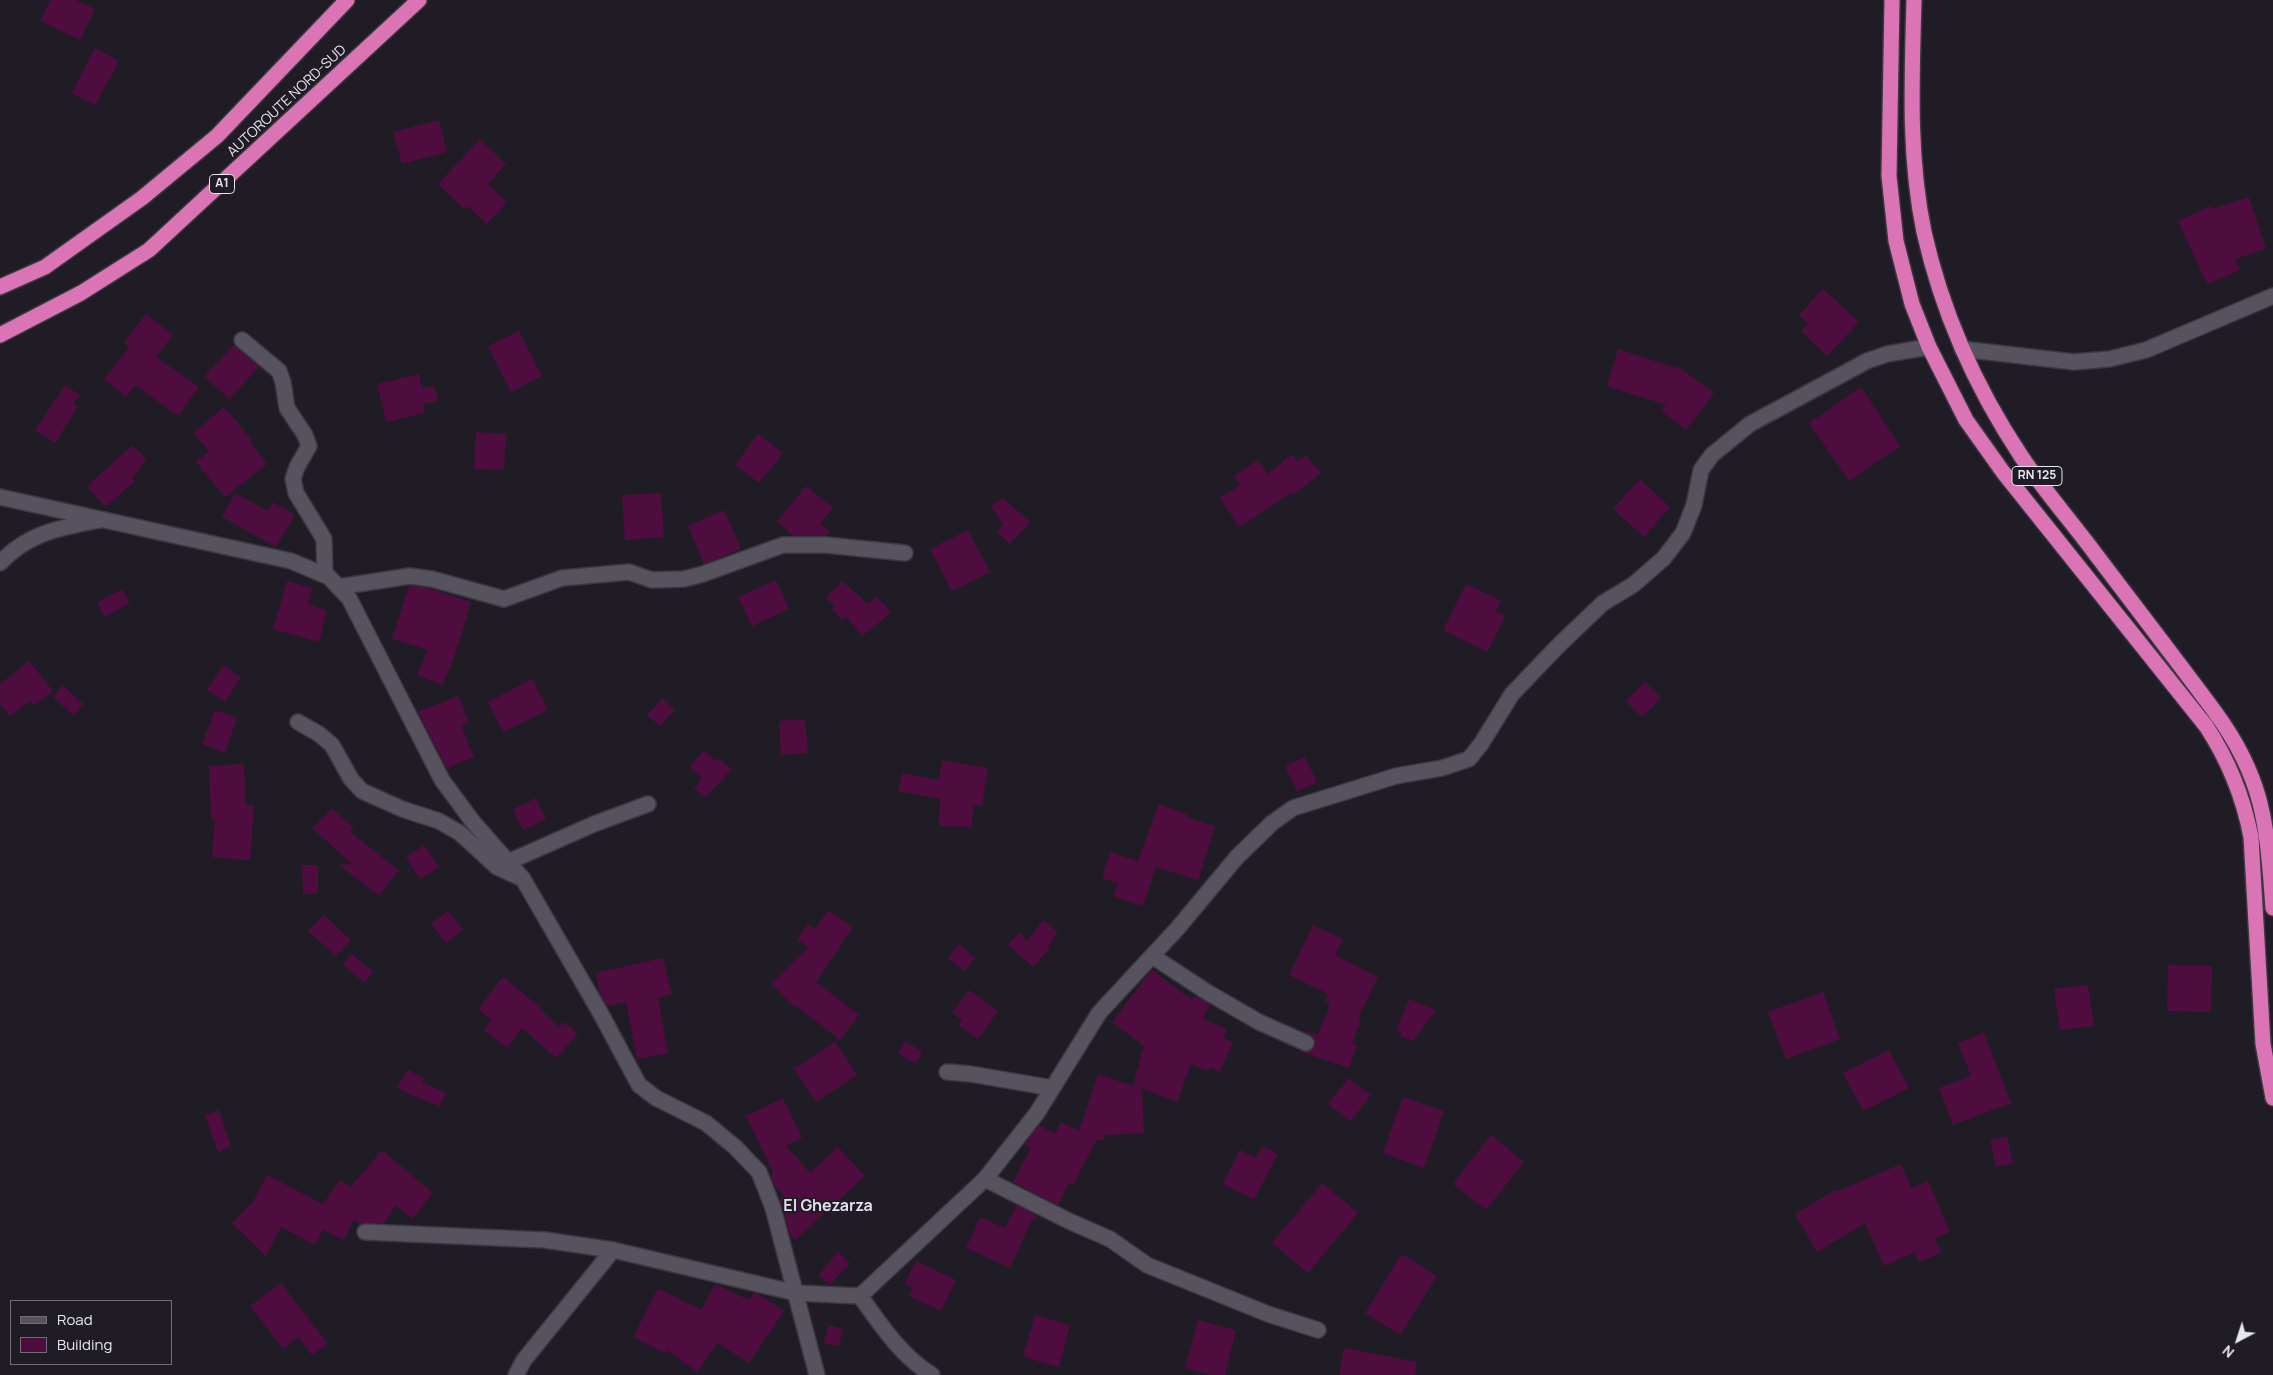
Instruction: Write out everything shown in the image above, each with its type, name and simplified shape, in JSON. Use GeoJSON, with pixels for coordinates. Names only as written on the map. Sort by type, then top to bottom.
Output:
{"type":"FeatureCollection","features":[{"type":"Feature","properties":{"kind":"highway","name":"AUTOROUTE NORD-SUD"},"geometry":{"type":"LineString","coordinates":[[0,288],[45,267],[142,198],[210,142],[347,0]]}},
{"type":"Feature","properties":{"kind":"highway","name":"AUTOROUTE NORD-SUD"},"geometry":{"type":"LineString","coordinates":[[0,335],[81,293],[149,250],[419,0]]}},
{"type":"Feature","properties":{"kind":"highway"},"geometry":{"type":"LineString","coordinates":[[1892,0],[1889,176],[1896,240],[1912,304],[1929,347],[1966,420],[1992,458],[2206,726],[2230,767],[2244,805],[2251,837],[2263,1044],[2273,1098]]}},
{"type":"Feature","properties":{"kind":"highway","name":"RN 125"},"geometry":{"type":"LineString","coordinates":[[1914,0],[1911,110],[1914,171],[1924,232],[1940,292],[1962,349],[1989,404],[2022,457],[2215,712],[2240,749],[2250,769],[2263,812],[2267,834],[2273,908]]}},
{"type":"Feature","properties":{"kind":"street"},"geometry":{"type":"LineString","coordinates":[[1962,349],[2074,362],[2109,359],[2146,350],[2273,296]]}},
{"type":"Feature","properties":{"kind":"street"},"geometry":{"type":"LineString","coordinates":[[242,340],[279,371],[284,382],[287,408],[309,446],[297,467],[293,479],[296,494],[324,539],[325,575]]}},
{"type":"Feature","properties":{"kind":"street"},"geometry":{"type":"LineString","coordinates":[[365,1232],[545,1240],[613,1250],[796,1293],[860,1296],[984,1179],[1037,1113],[1099,1013],[1152,956],[1237,857],[1272,823],[1293,808],[1396,776],[1442,768],[1469,759],[1481,744],[1512,694],[1559,645],[1603,603],[1633,585],[1664,558],[1683,533],[1694,505],[1701,470],[1712,455],[1750,424],[1875,358],[1929,347]]}},
{"type":"Feature","properties":{"kind":"street"},"geometry":{"type":"LineString","coordinates":[[0,497],[291,560],[325,575],[338,587],[348,598],[442,780],[473,822],[523,879],[639,1084],[656,1098],[706,1123],[759,1172],[773,1208],[817,1375]]}},
{"type":"Feature","properties":{"kind":"street"},"geometry":{"type":"LineString","coordinates":[[0,564],[10,553],[31,538],[62,528],[100,520]]}},
{"type":"Feature","properties":{"kind":"street"},"geometry":{"type":"LineString","coordinates":[[338,587],[410,576],[432,579],[504,599],[562,578],[629,572],[652,580],[684,579],[783,545],[826,545],[904,553]]}},
{"type":"Feature","properties":{"kind":"street"},"geometry":{"type":"LineString","coordinates":[[298,722],[332,745],[351,779],[362,791],[374,798],[439,821],[460,832],[497,867],[523,879]]}},
{"type":"Feature","properties":{"kind":"street"},"geometry":{"type":"LineString","coordinates":[[508,862],[594,824],[648,804]]}},
{"type":"Feature","properties":{"kind":"street"},"geometry":{"type":"LineString","coordinates":[[1152,956],[1258,1022],[1306,1043]]}},
{"type":"Feature","properties":{"kind":"street"},"geometry":{"type":"LineString","coordinates":[[947,1072],[971,1074],[1052,1088]]}},
{"type":"Feature","properties":{"kind":"street"},"geometry":{"type":"LineString","coordinates":[[984,1179],[1110,1239],[1147,1265],[1268,1314],[1318,1330]]}},
{"type":"Feature","properties":{"kind":"street"},"geometry":{"type":"LineString","coordinates":[[516,1375],[524,1360],[613,1250]]}},
{"type":"Feature","properties":{"kind":"street"},"geometry":{"type":"LineString","coordinates":[[860,1296],[894,1342],[923,1370],[932,1375]]}},
{"type":"Feature","properties":{"kind":"building"},"geometry":{"type":"Polygon","coordinates":[[[51,0],[76,0],[95,9],[80,40],[40,21],[51,0]]]}},
{"type":"Feature","properties":{"kind":"building"},"geometry":{"type":"Polygon","coordinates":[[[95,48],[119,61],[95,105],[72,93],[95,48]]]}},
{"type":"Feature","properties":{"kind":"building"},"geometry":{"type":"Polygon","coordinates":[[[439,120],[447,152],[402,164],[393,132],[439,120]]]}},
{"type":"Feature","properties":{"kind":"building"},"geometry":{"type":"Polygon","coordinates":[[[480,139],[506,164],[488,184],[507,202],[487,224],[467,206],[464,209],[438,184],[480,139]]]}},
{"type":"Feature","properties":{"kind":"building"},"geometry":{"type":"Polygon","coordinates":[[[2249,197],[2266,249],[2235,259],[2240,270],[2207,284],[2178,221],[2211,206],[2212,209],[2249,197]]]}},
{"type":"Feature","properties":{"kind":"building"},"geometry":{"type":"Polygon","coordinates":[[[1823,289],[1859,322],[1827,356],[1801,331],[1808,323],[1799,315],[1823,289]]]}},
{"type":"Feature","properties":{"kind":"building"},"geometry":{"type":"Polygon","coordinates":[[[146,314],[173,335],[156,357],[199,387],[178,416],[135,385],[126,397],[104,379],[129,347],[124,342],[146,314]]]}},
{"type":"Feature","properties":{"kind":"building"},"geometry":{"type":"Polygon","coordinates":[[[519,331],[542,376],[511,392],[488,346],[519,331]]]}},
{"type":"Feature","properties":{"kind":"building"},"geometry":{"type":"Polygon","coordinates":[[[234,345],[259,367],[229,399],[204,376],[234,345]]]}},
{"type":"Feature","properties":{"kind":"building"},"geometry":{"type":"Polygon","coordinates":[[[1618,349],[1676,368],[1677,366],[1714,393],[1686,430],[1661,411],[1666,405],[1607,386],[1618,349]]]}},
{"type":"Feature","properties":{"kind":"building"},"geometry":{"type":"Polygon","coordinates":[[[419,374],[422,388],[434,386],[438,401],[423,404],[425,413],[386,422],[377,384],[419,374]]]}},
{"type":"Feature","properties":{"kind":"building"},"geometry":{"type":"Polygon","coordinates":[[[65,385],[80,395],[73,404],[78,407],[55,443],[35,430],[65,385]]]}},
{"type":"Feature","properties":{"kind":"building"},"geometry":{"type":"Polygon","coordinates":[[[1861,387],[1900,446],[1849,481],[1809,423],[1861,387]]]}},
{"type":"Feature","properties":{"kind":"building"},"geometry":{"type":"Polygon","coordinates":[[[224,407],[252,440],[250,442],[267,464],[225,497],[196,462],[209,451],[193,433],[224,407]]]}},
{"type":"Feature","properties":{"kind":"building"},"geometry":{"type":"Polygon","coordinates":[[[476,432],[506,434],[504,470],[474,469],[476,432]]]}},
{"type":"Feature","properties":{"kind":"building"},"geometry":{"type":"Polygon","coordinates":[[[758,434],[783,453],[759,483],[735,465],[758,434]]]}},
{"type":"Feature","properties":{"kind":"building"},"geometry":{"type":"Polygon","coordinates":[[[133,445],[146,460],[132,479],[135,481],[105,507],[87,486],[133,445]]]}},
{"type":"Feature","properties":{"kind":"building"},"geometry":{"type":"Polygon","coordinates":[[[1292,454],[1298,461],[1306,455],[1321,473],[1293,495],[1291,493],[1239,527],[1220,498],[1240,485],[1234,476],[1258,460],[1268,474],[1292,454]]]}},
{"type":"Feature","properties":{"kind":"building"},"geometry":{"type":"Polygon","coordinates":[[[1640,479],[1670,507],[1644,537],[1613,509],[1640,479]]]}},
{"type":"Feature","properties":{"kind":"building"},"geometry":{"type":"Polygon","coordinates":[[[806,486],[833,508],[820,524],[830,531],[827,536],[794,536],[777,522],[806,486]]]}},
{"type":"Feature","properties":{"kind":"building"},"geometry":{"type":"Polygon","coordinates":[[[235,493],[268,511],[273,502],[295,515],[276,547],[222,517],[235,493]]]}},
{"type":"Feature","properties":{"kind":"building"},"geometry":{"type":"Polygon","coordinates":[[[661,493],[664,537],[625,540],[622,495],[661,493]]]}},
{"type":"Feature","properties":{"kind":"building"},"geometry":{"type":"Polygon","coordinates":[[[1003,498],[1030,522],[1010,544],[997,532],[1003,525],[991,506],[1003,498]]]}},
{"type":"Feature","properties":{"kind":"building"},"geometry":{"type":"Polygon","coordinates":[[[724,510],[741,549],[704,564],[688,526],[724,510]]]}},
{"type":"Feature","properties":{"kind":"building"},"geometry":{"type":"Polygon","coordinates":[[[968,530],[990,572],[952,591],[930,549],[968,530]]]}},
{"type":"Feature","properties":{"kind":"building"},"geometry":{"type":"Polygon","coordinates":[[[776,580],[789,609],[752,626],[738,597],[776,580]]]}},
{"type":"Feature","properties":{"kind":"building"},"geometry":{"type":"Polygon","coordinates":[[[287,581],[312,588],[308,604],[327,610],[319,642],[273,629],[287,581]]]}},
{"type":"Feature","properties":{"kind":"building"},"geometry":{"type":"Polygon","coordinates":[[[842,581],[868,604],[877,597],[891,613],[862,636],[846,616],[843,620],[832,610],[835,606],[826,598],[842,581]]]}},
{"type":"Feature","properties":{"kind":"building"},"geometry":{"type":"Polygon","coordinates":[[[1466,584],[1501,601],[1496,612],[1505,616],[1487,652],[1443,630],[1466,584]]]}},
{"type":"Feature","properties":{"kind":"building"},"geometry":{"type":"Polygon","coordinates":[[[409,586],[425,587],[471,602],[454,658],[442,685],[417,675],[428,650],[392,639],[409,586]]]}},
{"type":"Feature","properties":{"kind":"building"},"geometry":{"type":"Polygon","coordinates":[[[122,589],[130,603],[105,617],[97,603],[122,589]]]}},
{"type":"Feature","properties":{"kind":"building"},"geometry":{"type":"Polygon","coordinates":[[[29,661],[53,691],[34,706],[30,701],[10,716],[0,704],[0,684],[29,661]]]}},
{"type":"Feature","properties":{"kind":"building"},"geometry":{"type":"Polygon","coordinates":[[[223,665],[241,677],[225,702],[207,690],[223,665]]]}},
{"type":"Feature","properties":{"kind":"building"},"geometry":{"type":"Polygon","coordinates":[[[532,679],[548,710],[503,732],[488,702],[532,679]]]}},
{"type":"Feature","properties":{"kind":"building"},"geometry":{"type":"Polygon","coordinates":[[[1645,682],[1661,698],[1642,717],[1626,701],[1645,682]]]}},
{"type":"Feature","properties":{"kind":"building"},"geometry":{"type":"Polygon","coordinates":[[[63,685],[83,704],[73,715],[53,697],[63,685]]]}},
{"type":"Feature","properties":{"kind":"building"},"geometry":{"type":"Polygon","coordinates":[[[458,696],[469,722],[461,725],[474,757],[447,768],[418,712],[458,696]]]}},
{"type":"Feature","properties":{"kind":"building"},"geometry":{"type":"Polygon","coordinates":[[[662,698],[675,709],[660,726],[647,715],[662,698]]]}},
{"type":"Feature","properties":{"kind":"building"},"geometry":{"type":"Polygon","coordinates":[[[215,710],[237,718],[225,753],[202,744],[215,710]]]}},
{"type":"Feature","properties":{"kind":"building"},"geometry":{"type":"Polygon","coordinates":[[[805,719],[808,753],[781,755],[779,721],[805,719]]]}},
{"type":"Feature","properties":{"kind":"building"},"geometry":{"type":"Polygon","coordinates":[[[704,750],[716,761],[719,759],[732,769],[705,798],[694,788],[702,778],[690,767],[704,750]]]}},
{"type":"Feature","properties":{"kind":"building"},"geometry":{"type":"Polygon","coordinates":[[[1305,757],[1317,782],[1297,792],[1285,766],[1305,757]]]}},
{"type":"Feature","properties":{"kind":"building"},"geometry":{"type":"Polygon","coordinates":[[[942,760],[988,768],[982,806],[973,805],[972,827],[939,826],[940,799],[898,791],[902,773],[939,780],[942,760]]]}},
{"type":"Feature","properties":{"kind":"building"},"geometry":{"type":"Polygon","coordinates":[[[244,764],[246,806],[254,805],[250,860],[212,857],[215,819],[211,820],[209,766],[244,764]]]}},
{"type":"Feature","properties":{"kind":"building"},"geometry":{"type":"Polygon","coordinates":[[[536,798],[546,819],[523,830],[513,809],[536,798]]]}},
{"type":"Feature","properties":{"kind":"building"},"geometry":{"type":"Polygon","coordinates":[[[1159,804],[1187,814],[1186,817],[1215,826],[1198,880],[1156,867],[1143,906],[1113,896],[1118,883],[1102,878],[1110,852],[1138,861],[1159,804]]]}},
{"type":"Feature","properties":{"kind":"building"},"geometry":{"type":"Polygon","coordinates":[[[332,808],[354,828],[350,832],[399,870],[379,896],[339,865],[352,864],[312,828],[332,808]]]}},
{"type":"Feature","properties":{"kind":"building"},"geometry":{"type":"Polygon","coordinates":[[[424,845],[439,867],[420,879],[406,857],[424,845]]]}},
{"type":"Feature","properties":{"kind":"building"},"geometry":{"type":"Polygon","coordinates":[[[302,865],[318,865],[318,894],[303,894],[302,865]]]}},
{"type":"Feature","properties":{"kind":"building"},"geometry":{"type":"Polygon","coordinates":[[[828,910],[853,927],[816,982],[859,1015],[840,1040],[795,1005],[794,1007],[771,984],[808,947],[797,940],[808,924],[815,929],[828,910]]]}},
{"type":"Feature","properties":{"kind":"building"},"geometry":{"type":"Polygon","coordinates":[[[448,911],[463,930],[446,943],[431,924],[448,911]]]}},
{"type":"Feature","properties":{"kind":"building"},"geometry":{"type":"Polygon","coordinates":[[[324,915],[351,940],[336,956],[308,931],[324,915]]]}},
{"type":"Feature","properties":{"kind":"building"},"geometry":{"type":"Polygon","coordinates":[[[1043,920],[1058,932],[1048,946],[1050,948],[1033,967],[1008,945],[1019,933],[1027,941],[1043,920]]]}},
{"type":"Feature","properties":{"kind":"building"},"geometry":{"type":"Polygon","coordinates":[[[1313,925],[1343,939],[1335,955],[1378,977],[1358,1018],[1361,1019],[1352,1044],[1357,1046],[1349,1068],[1299,1051],[1307,1052],[1314,1047],[1314,1038],[1306,1033],[1306,1031],[1318,1035],[1330,1004],[1325,1001],[1328,994],[1289,975],[1313,925]]]}},
{"type":"Feature","properties":{"kind":"building"},"geometry":{"type":"Polygon","coordinates":[[[959,944],[975,958],[964,971],[948,958],[959,944]]]}},
{"type":"Feature","properties":{"kind":"building"},"geometry":{"type":"Polygon","coordinates":[[[352,954],[373,972],[364,983],[343,964],[352,954]]]}},
{"type":"Feature","properties":{"kind":"building"},"geometry":{"type":"Polygon","coordinates":[[[663,958],[672,994],[658,998],[668,1053],[637,1059],[626,1002],[607,1006],[600,994],[596,973],[663,958]]]}},
{"type":"Feature","properties":{"kind":"building"},"geometry":{"type":"Polygon","coordinates":[[[2168,965],[2212,966],[2211,1012],[2167,1011],[2168,965]]]}},
{"type":"Feature","properties":{"kind":"building"},"geometry":{"type":"Polygon","coordinates":[[[1152,970],[1192,1000],[1194,996],[1210,1004],[1203,1019],[1227,1029],[1223,1038],[1233,1042],[1220,1072],[1210,1067],[1208,1071],[1191,1064],[1177,1102],[1133,1085],[1144,1046],[1112,1022],[1152,970]]]}},
{"type":"Feature","properties":{"kind":"building"},"geometry":{"type":"Polygon","coordinates":[[[503,977],[540,1007],[559,1027],[564,1022],[578,1034],[556,1058],[522,1028],[507,1048],[484,1030],[492,1020],[478,1009],[503,977]]]}},
{"type":"Feature","properties":{"kind":"building"},"geometry":{"type":"Polygon","coordinates":[[[2088,985],[2094,1026],[2060,1030],[2054,989],[2088,985]]]}},
{"type":"Feature","properties":{"kind":"building"},"geometry":{"type":"Polygon","coordinates":[[[969,990],[998,1011],[978,1039],[958,1025],[962,1020],[952,1013],[969,990]]]}},
{"type":"Feature","properties":{"kind":"building"},"geometry":{"type":"Polygon","coordinates":[[[1823,992],[1840,1039],[1786,1059],[1768,1012],[1823,992]]]}},
{"type":"Feature","properties":{"kind":"building"},"geometry":{"type":"Polygon","coordinates":[[[1409,999],[1436,1010],[1413,1041],[1400,1036],[1402,1033],[1396,1030],[1409,999]]]}},
{"type":"Feature","properties":{"kind":"building"},"geometry":{"type":"Polygon","coordinates":[[[1984,1033],[2011,1103],[1953,1125],[1939,1088],[1971,1076],[1958,1043],[1984,1033]]]}},
{"type":"Feature","properties":{"kind":"building"},"geometry":{"type":"Polygon","coordinates":[[[905,1041],[922,1052],[916,1064],[898,1053],[905,1041]]]}},
{"type":"Feature","properties":{"kind":"building"},"geometry":{"type":"Polygon","coordinates":[[[835,1042],[857,1075],[816,1102],[794,1069],[835,1042]]]}},
{"type":"Feature","properties":{"kind":"building"},"geometry":{"type":"Polygon","coordinates":[[[1889,1050],[1909,1088],[1863,1111],[1843,1073],[1889,1050]]]}},
{"type":"Feature","properties":{"kind":"building"},"geometry":{"type":"Polygon","coordinates":[[[408,1069],[424,1079],[421,1082],[446,1093],[440,1106],[413,1096],[397,1087],[408,1069]]]}},
{"type":"Feature","properties":{"kind":"building"},"geometry":{"type":"Polygon","coordinates":[[[1098,1074],[1142,1089],[1144,1133],[1106,1135],[1102,1141],[1097,1139],[1073,1185],[1069,1183],[1058,1205],[1013,1182],[1031,1148],[1024,1145],[1039,1125],[1055,1134],[1061,1122],[1079,1131],[1098,1074]]]}},
{"type":"Feature","properties":{"kind":"building"},"geometry":{"type":"Polygon","coordinates":[[[1348,1078],[1371,1095],[1351,1121],[1328,1104],[1348,1078]]]}},
{"type":"Feature","properties":{"kind":"building"},"geometry":{"type":"Polygon","coordinates":[[[1403,1097],[1444,1111],[1424,1168],[1383,1153],[1403,1097]]]}},
{"type":"Feature","properties":{"kind":"building"},"geometry":{"type":"Polygon","coordinates":[[[783,1098],[802,1138],[786,1146],[810,1173],[838,1147],[865,1176],[795,1240],[790,1234],[780,1200],[784,1196],[774,1185],[770,1175],[773,1172],[746,1116],[783,1098]]]}},
{"type":"Feature","properties":{"kind":"building"},"geometry":{"type":"Polygon","coordinates":[[[219,1110],[231,1147],[218,1152],[205,1115],[219,1110]]]}},
{"type":"Feature","properties":{"kind":"building"},"geometry":{"type":"Polygon","coordinates":[[[1491,1135],[1524,1162],[1486,1210],[1453,1184],[1491,1135]]]}},
{"type":"Feature","properties":{"kind":"building"},"geometry":{"type":"Polygon","coordinates":[[[2007,1136],[2013,1163],[1996,1167],[1990,1140],[2007,1136]]]}},
{"type":"Feature","properties":{"kind":"building"},"geometry":{"type":"Polygon","coordinates":[[[1262,1146],[1278,1154],[1254,1200],[1223,1184],[1240,1150],[1256,1158],[1262,1146]]]}},
{"type":"Feature","properties":{"kind":"building"},"geometry":{"type":"Polygon","coordinates":[[[382,1150],[433,1193],[412,1219],[396,1205],[384,1223],[360,1224],[354,1219],[344,1240],[323,1230],[315,1245],[281,1227],[266,1256],[232,1223],[253,1202],[267,1175],[323,1204],[340,1180],[351,1187],[382,1150]]]}},
{"type":"Feature","properties":{"kind":"building"},"geometry":{"type":"Polygon","coordinates":[[[1901,1164],[1911,1188],[1928,1181],[1950,1232],[1935,1238],[1941,1253],[1919,1262],[1915,1252],[1884,1266],[1865,1223],[1817,1252],[1795,1214],[1837,1189],[1838,1191],[1901,1164]]]}},
{"type":"Feature","properties":{"kind":"building"},"geometry":{"type":"Polygon","coordinates":[[[1322,1183],[1358,1213],[1308,1273],[1272,1243],[1322,1183]]]}},
{"type":"Feature","properties":{"kind":"building"},"geometry":{"type":"Polygon","coordinates":[[[1017,1205],[1037,1216],[1035,1221],[1032,1219],[1010,1268],[966,1248],[980,1217],[1005,1228],[1017,1205]]]}},
{"type":"Feature","properties":{"kind":"building"},"geometry":{"type":"Polygon","coordinates":[[[838,1252],[850,1263],[830,1285],[818,1275],[838,1252]]]}},
{"type":"Feature","properties":{"kind":"building"},"geometry":{"type":"Polygon","coordinates":[[[1402,1254],[1437,1276],[1400,1335],[1365,1313],[1402,1254]]]}},
{"type":"Feature","properties":{"kind":"building"},"geometry":{"type":"Polygon","coordinates":[[[916,1261],[956,1280],[941,1311],[909,1296],[913,1288],[905,1284],[916,1261]]]}},
{"type":"Feature","properties":{"kind":"building"},"geometry":{"type":"Polygon","coordinates":[[[281,1283],[328,1344],[312,1355],[298,1337],[283,1349],[250,1306],[281,1283]]]}},
{"type":"Feature","properties":{"kind":"building"},"geometry":{"type":"Polygon","coordinates":[[[715,1284],[749,1300],[754,1293],[757,1293],[784,1311],[749,1363],[718,1343],[697,1372],[667,1350],[665,1353],[633,1337],[658,1288],[701,1310],[715,1284]]]}},
{"type":"Feature","properties":{"kind":"building"},"geometry":{"type":"Polygon","coordinates":[[[1035,1315],[1070,1325],[1059,1367],[1023,1357],[1035,1315]]]}},
{"type":"Feature","properties":{"kind":"building"},"geometry":{"type":"Polygon","coordinates":[[[1198,1320],[1236,1330],[1225,1375],[1211,1375],[1185,1368],[1198,1320]]]}},
{"type":"Feature","properties":{"kind":"building"},"geometry":{"type":"Polygon","coordinates":[[[829,1325],[843,1329],[839,1346],[824,1343],[829,1325]]]}},
{"type":"Feature","properties":{"kind":"building"},"geometry":{"type":"Polygon","coordinates":[[[1344,1348],[1417,1362],[1415,1375],[1339,1375],[1344,1348]]]}},
{"type":"Feature","properties":{"kind":"district","name":"El Ghezarza"},"geometry":{"type":"Point","coordinates":[828,1207]}}]}
